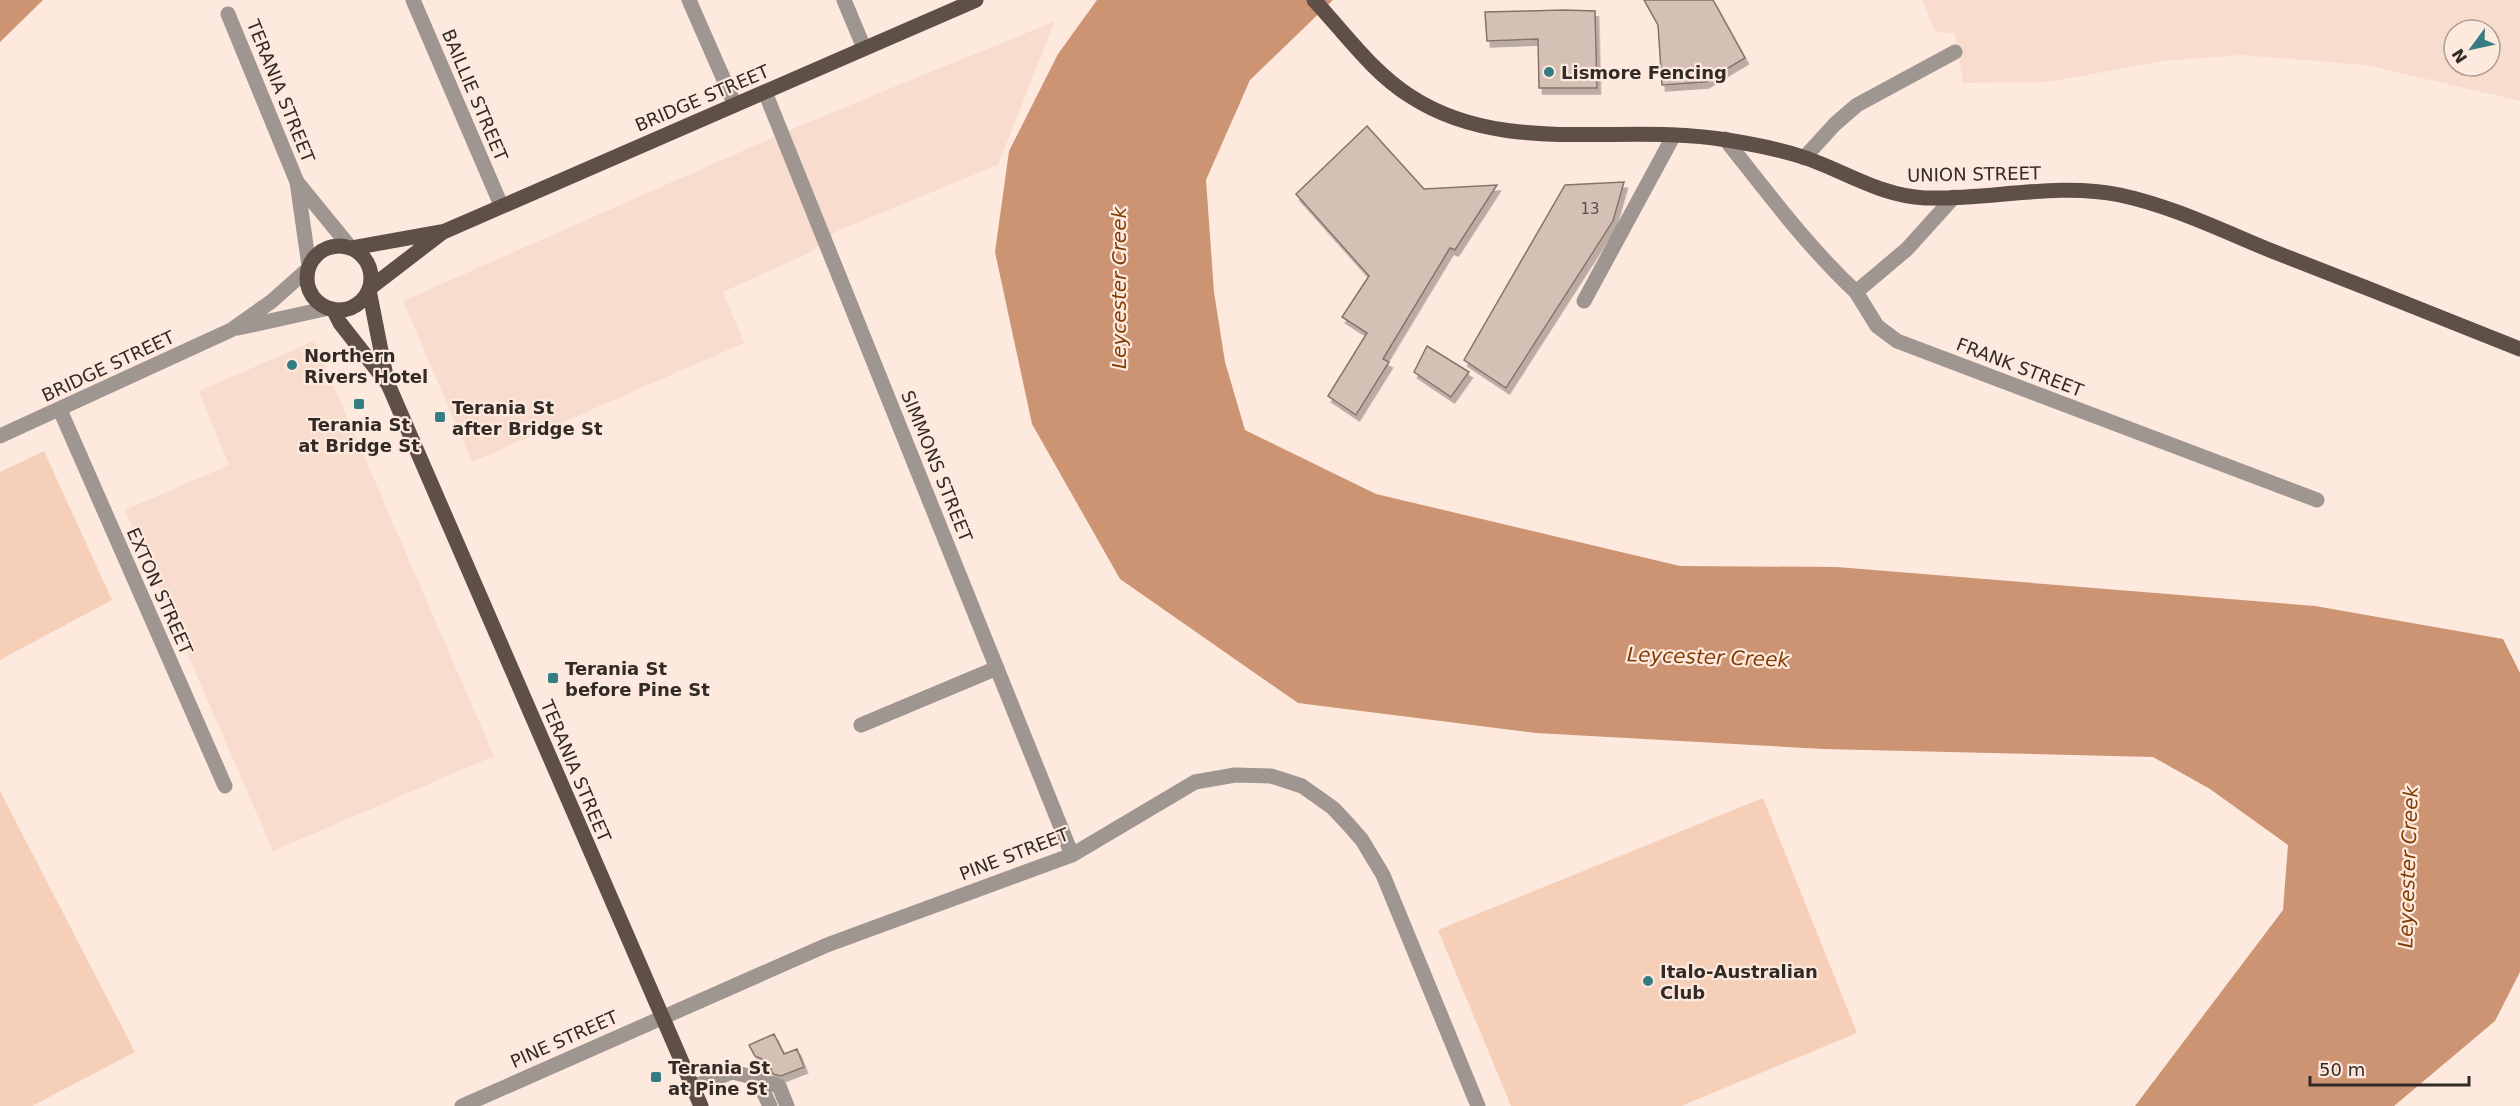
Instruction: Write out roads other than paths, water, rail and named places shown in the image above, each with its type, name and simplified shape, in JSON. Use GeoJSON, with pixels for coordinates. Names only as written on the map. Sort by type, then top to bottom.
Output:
{"type":"FeatureCollection","features":[{"type":"Feature","properties":{"kind":"main road","name":"BRIDGE STREET"},"geometry":{"type":"LineString","coordinates":[[370,289],[443,232],[976,0]]}},
{"type":"Feature","properties":{"kind":"main road","name":"UNION STREET"},"geometry":{"type":"LineString","coordinates":[[1314,0],[1386,78],[1434,111],[1470,124],[1512,133],[1674,135],[1725,139],[1804,158],[1863,184],[1896,194],[1924,198],[2071,191],[2121,196],[2189,218],[2520,349]]}},
{"type":"Feature","properties":{"kind":"main road","name":"BRIDGE STREET"},"geometry":{"type":"LineString","coordinates":[[351,248],[443,232]]}},
{"type":"Feature","properties":{"kind":"main road"},"geometry":{"type":"LineString","coordinates":[[336,246],[351,248],[365,258],[369,265],[372,280],[370,289],[366,297],[354,307],[331,309],[319,303],[311,293],[307,282],[309,268],[322,250],[336,246]]}},
{"type":"Feature","properties":{"kind":"main road","name":"TERANIA STREET"},"geometry":{"type":"LineString","coordinates":[[370,289],[388,384],[701,1106]]}},
{"type":"Feature","properties":{"kind":"main road","name":"TERANIA STREET"},"geometry":{"type":"LineString","coordinates":[[331,309],[388,384]]}},
{"type":"Feature","properties":{"kind":"street","name":"BAILLIE STREET"},"geometry":{"type":"LineString","coordinates":[[413,0],[501,205]]}},
{"type":"Feature","properties":{"kind":"street"},"geometry":{"type":"LineString","coordinates":[[689,0],[735,105]]}},
{"type":"Feature","properties":{"kind":"street"},"geometry":{"type":"LineString","coordinates":[[844,0],[864,48]]}},
{"type":"Feature","properties":{"kind":"street","name":"TERANIA STREET"},"geometry":{"type":"LineString","coordinates":[[228,14],[297,182],[309,268]]}},
{"type":"Feature","properties":{"kind":"street"},"geometry":{"type":"LineString","coordinates":[[1804,158],[1835,123],[1857,105],[1955,52]]}},
{"type":"Feature","properties":{"kind":"street","name":"SIMMONS STREET"},"geometry":{"type":"LineString","coordinates":[[765,92],[1072,855]]}},
{"type":"Feature","properties":{"kind":"street"},"geometry":{"type":"LineString","coordinates":[[1584,301],[1674,135]]}},
{"type":"Feature","properties":{"kind":"street","name":"FRANK STREET"},"geometry":{"type":"LineString","coordinates":[[1725,139],[1788,221],[1823,261],[1856,292],[1877,326],[1897,341],[2317,500]]}},
{"type":"Feature","properties":{"kind":"street","name":"TERANIA STREET"},"geometry":{"type":"LineString","coordinates":[[297,182],[351,248]]}},
{"type":"Feature","properties":{"kind":"street"},"geometry":{"type":"LineString","coordinates":[[1856,292],[1907,249],[1954,197]]}},
{"type":"Feature","properties":{"kind":"street","name":"BRIDGE STREET"},"geometry":{"type":"LineString","coordinates":[[0,436],[231,330],[272,301],[309,268]]}},
{"type":"Feature","properties":{"kind":"street","name":"BRIDGE STREET"},"geometry":{"type":"LineString","coordinates":[[231,330],[331,309]]}},
{"type":"Feature","properties":{"kind":"street","name":"EXTON STREET"},"geometry":{"type":"LineString","coordinates":[[60,410],[225,786]]}},
{"type":"Feature","properties":{"kind":"street"},"geometry":{"type":"LineString","coordinates":[[861,725],[997,668]]}},
{"type":"Feature","properties":{"kind":"street","name":"PINE STREET"},"geometry":{"type":"LineString","coordinates":[[462,1106],[827,945],[1072,855],[1195,782],[1235,775],[1271,776],[1302,786],[1333,808],[1355,832],[1383,875],[1478,1106]]}},
{"type":"Feature","properties":{"kind":"street"},"geometry":{"type":"LineString","coordinates":[[693,1087],[732,1072],[779,1086],[787,1106]]}},
{"type":"Feature","properties":{"kind":"street"},"geometry":{"type":"LineString","coordinates":[[757,1078],[770,1106]]}},
{"type":"Feature","properties":{"kind":"water"},"geometry":{"type":"Polygon","coordinates":[[[0,0],[43,0],[0,42],[0,0]]]}},
{"type":"Feature","properties":{"kind":"water","name":"Leycester Creek"},"geometry":{"type":"Polygon","coordinates":[[[1097,0],[1333,0],[1250,80],[1206,180],[1214,292],[1225,362],[1245,430],[1376,494],[1680,566],[1837,567],[2315,606],[2503,639],[2520,673],[2520,972],[2495,1021],[2394,1106],[2135,1106],[2283,910],[2288,845],[2210,789],[2153,757],[1823,749],[1536,733],[1298,703],[1120,579],[1032,424],[995,252],[1009,151],[1058,54],[1097,0]]]}},
{"type":"Feature","properties":{"kind":"place","name":"Lismore Fencing"},"geometry":{"type":"Point","coordinates":[1549,72]}},
{"type":"Feature","properties":{"kind":"place","name":"Northern Rivers Hotel"},"geometry":{"type":"Point","coordinates":[292,365]}},
{"type":"Feature","properties":{"kind":"place","name":"Terania St at Bridge St"},"geometry":{"type":"Point","coordinates":[359,404]}},
{"type":"Feature","properties":{"kind":"place","name":"Terania St after Bridge St"},"geometry":{"type":"Point","coordinates":[440,417]}},
{"type":"Feature","properties":{"kind":"place","name":"Terania St before Pine St"},"geometry":{"type":"Point","coordinates":[553,678]}},
{"type":"Feature","properties":{"kind":"place","name":"Italo-Australian Club"},"geometry":{"type":"Point","coordinates":[1648,981]}},
{"type":"Feature","properties":{"kind":"place","name":"Terania St at Pine St"},"geometry":{"type":"Point","coordinates":[656,1077]}}]}
